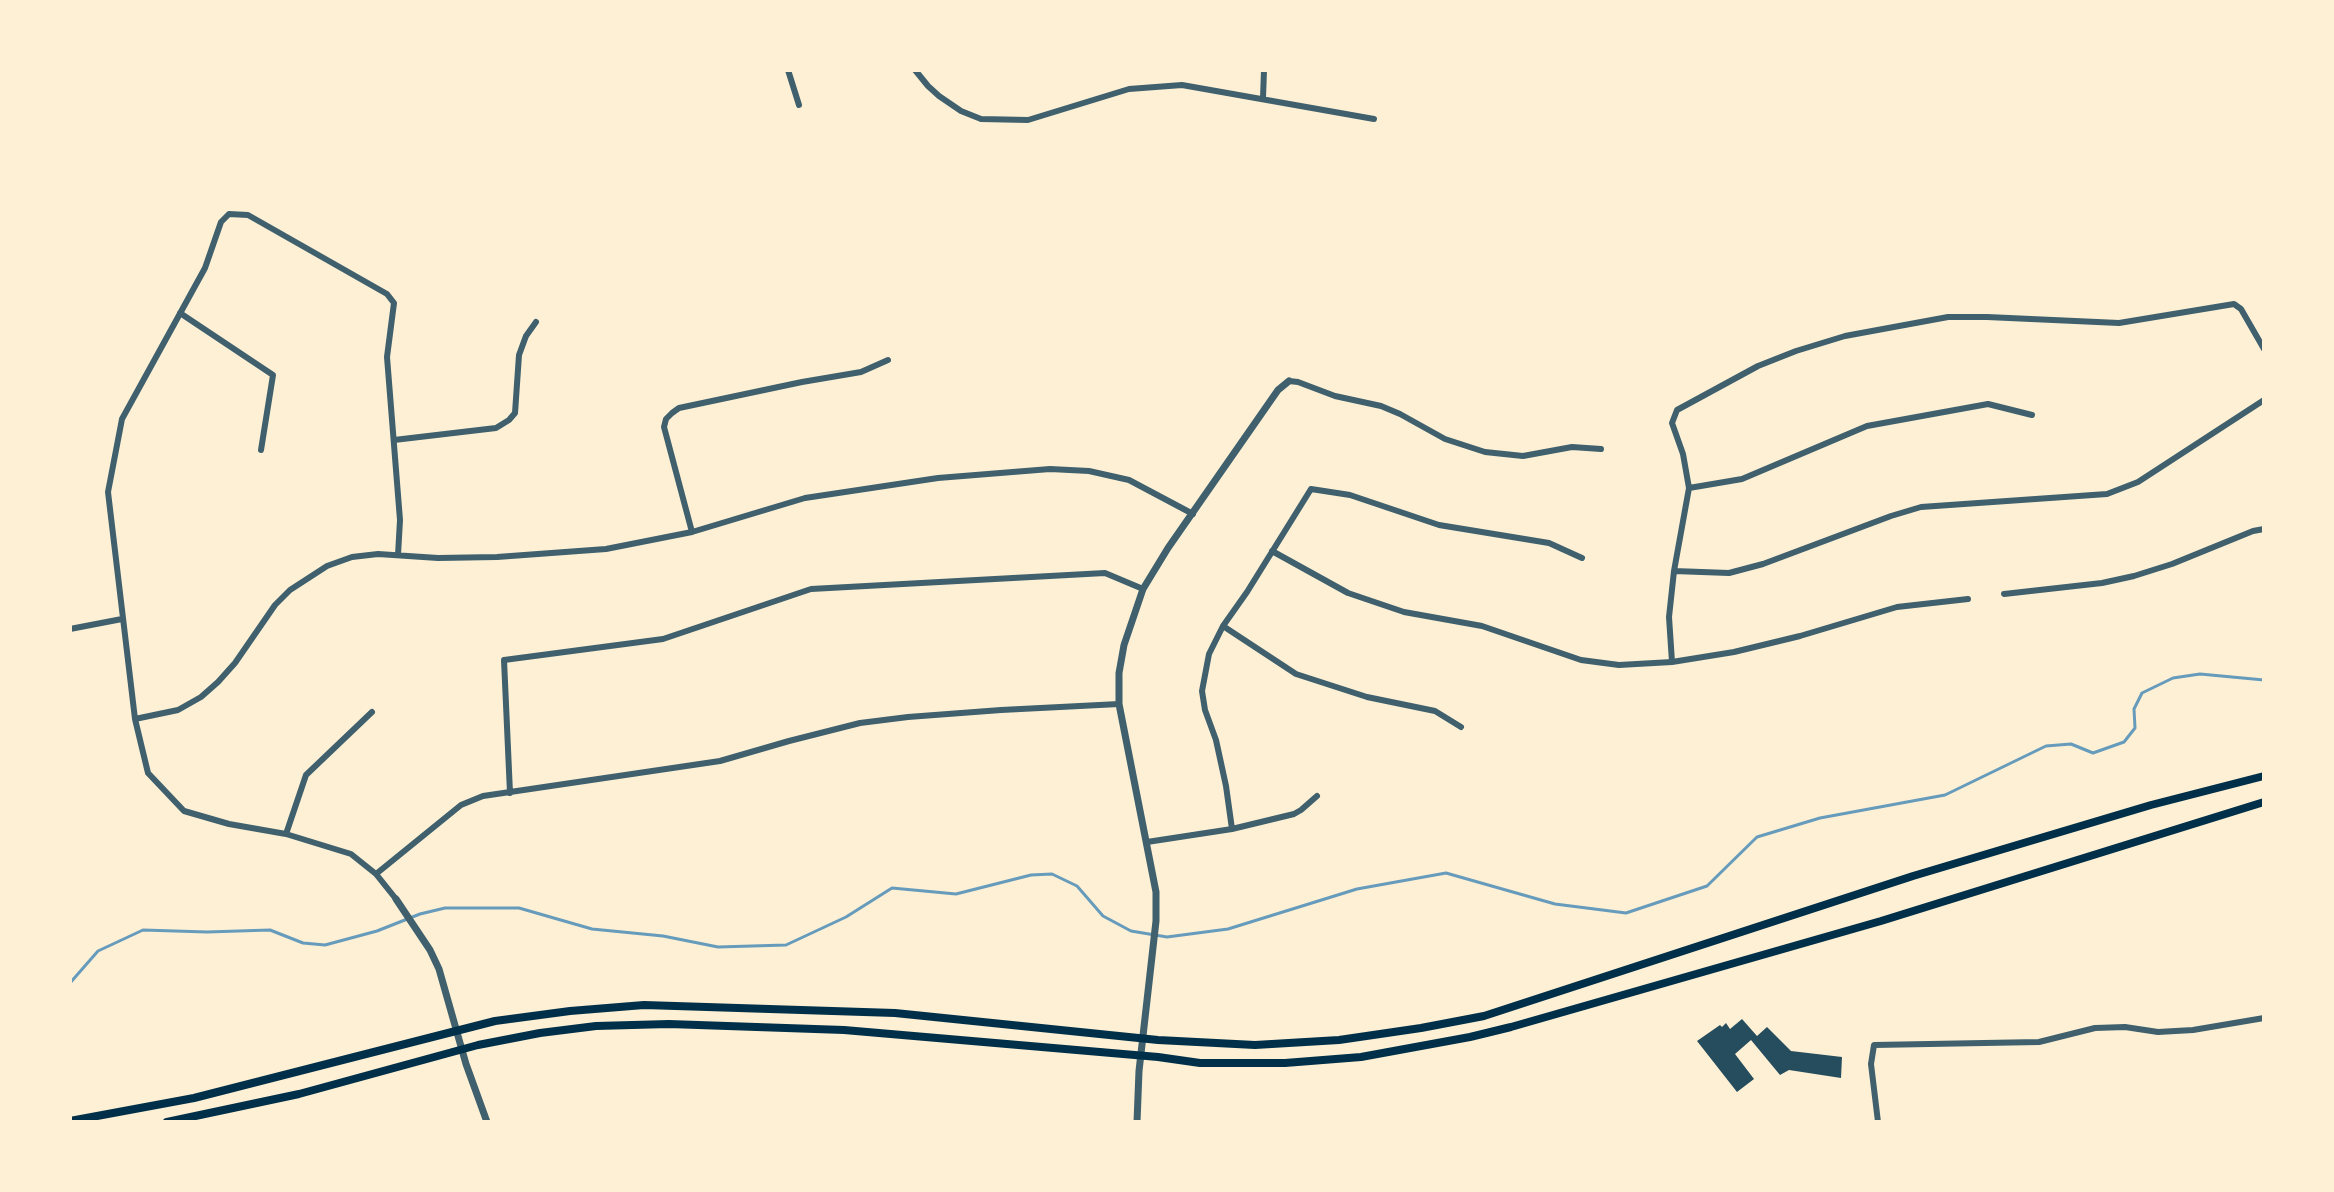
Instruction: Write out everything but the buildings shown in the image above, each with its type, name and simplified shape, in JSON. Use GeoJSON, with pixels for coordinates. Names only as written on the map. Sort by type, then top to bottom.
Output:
{"type":"FeatureCollection","features":[{"type":"Feature","properties":{"kind":"main road"},"geometry":{"type":"LineString","coordinates":[[70,1121],[222,1092],[495,1021],[545,1013],[644,1005],[895,1013],[1143,1038],[1255,1045],[1339,1040],[1421,1028],[1484,1016],[1913,876],[2151,805],[2264,776]]}},
{"type":"Feature","properties":{"kind":"main road"},"geometry":{"type":"LineString","coordinates":[[167,1122],[299,1094],[462,1049],[596,1026],[669,1024],[844,1030],[1200,1063],[1285,1063],[1361,1057],[1470,1037],[1881,921],[2264,802]]}},
{"type":"Feature","properties":{"kind":"street"},"geometry":{"type":"LineString","coordinates":[[788,70],[799,105]]}},
{"type":"Feature","properties":{"kind":"street"},"geometry":{"type":"LineString","coordinates":[[915,70],[939,96],[961,111],[981,119],[1028,120],[1129,89],[1182,85],[1374,119]]}},
{"type":"Feature","properties":{"kind":"street"},"geometry":{"type":"LineString","coordinates":[[1263,98],[1264,70]]}},
{"type":"Feature","properties":{"kind":"street"},"geometry":{"type":"LineString","coordinates":[[398,555],[400,520],[387,357],[394,303],[387,294],[248,215],[229,214],[221,222],[205,268],[122,419],[108,492],[135,719],[148,773],[184,811],[229,824],[286,834],[351,854],[376,874],[422,938],[439,969],[487,1122]]}},
{"type":"Feature","properties":{"kind":"street"},"geometry":{"type":"LineString","coordinates":[[1672,662],[1669,617],[1689,488],[1683,454],[1672,423],[1677,410],[1758,366],[1845,336],[1948,317],[2119,323],[2234,304],[2241,309],[2264,349]]}},
{"type":"Feature","properties":{"kind":"street"},"geometry":{"type":"LineString","coordinates":[[180,313],[273,375],[261,450]]}},
{"type":"Feature","properties":{"kind":"street"},"geometry":{"type":"LineString","coordinates":[[394,440],[496,428],[509,420],[515,413],[519,355],[526,336],[536,322]]}},
{"type":"Feature","properties":{"kind":"street"},"geometry":{"type":"LineString","coordinates":[[692,532],[664,427],[672,413],[679,408],[861,372],[888,360]]}},
{"type":"Feature","properties":{"kind":"street"},"geometry":{"type":"LineString","coordinates":[[1137,1122],[1156,892],[1119,704],[1119,673],[1124,645],[1143,589],[1278,390],[1289,381],[1298,382],[1335,396],[1381,406],[1445,439],[1485,452],[1523,456],[1572,447],[1601,449]]}},
{"type":"Feature","properties":{"kind":"street"},"geometry":{"type":"LineString","coordinates":[[1674,571],[1729,573],[1741,570],[1921,507],[2107,494],[2138,482],[2264,400]]}},
{"type":"Feature","properties":{"kind":"street"},"geometry":{"type":"LineString","coordinates":[[1689,488],[1742,479],[1867,426],[1988,404],[2032,415]]}},
{"type":"Feature","properties":{"kind":"street"},"geometry":{"type":"LineString","coordinates":[[135,719],[178,710],[201,697],[235,663],[275,605],[290,590],[327,566],[352,557],[378,554],[438,558],[497,557],[606,549],[692,532],[834,492],[938,478],[1050,469],[1089,471],[1129,480],[1193,514]]}},
{"type":"Feature","properties":{"kind":"street"},"geometry":{"type":"LineString","coordinates":[[1232,829],[1216,740],[1202,691],[1209,654],[1223,626],[1311,489],[1350,495],[1451,527],[1549,543],[1582,558]]}},
{"type":"Feature","properties":{"kind":"street"},"geometry":{"type":"LineString","coordinates":[[2004,594],[2102,583],[2134,576],[2264,529]]}},
{"type":"Feature","properties":{"kind":"street"},"geometry":{"type":"LineString","coordinates":[[1272,551],[1348,593],[1404,612],[1482,626],[1581,660],[1619,665],[1672,662],[1763,646],[1897,607],[1968,599]]}},
{"type":"Feature","properties":{"kind":"street"},"geometry":{"type":"LineString","coordinates":[[510,793],[504,660],[663,639],[811,589],[1105,573],[1143,589]]}},
{"type":"Feature","properties":{"kind":"street"},"geometry":{"type":"LineString","coordinates":[[70,629],[122,619]]}},
{"type":"Feature","properties":{"kind":"street"},"geometry":{"type":"LineString","coordinates":[[1223,626],[1296,674],[1367,697],[1435,711],[1461,727]]}},
{"type":"Feature","properties":{"kind":"street"},"geometry":{"type":"LineString","coordinates":[[376,874],[461,805],[483,796],[720,761],[860,723],[1001,710],[1119,704]]}},
{"type":"Feature","properties":{"kind":"street"},"geometry":{"type":"LineString","coordinates":[[286,834],[306,775],[372,712]]}},
{"type":"Feature","properties":{"kind":"street"},"geometry":{"type":"LineString","coordinates":[[1147,842],[1232,829],[1294,814],[1317,796]]}},
{"type":"Feature","properties":{"kind":"street"},"geometry":{"type":"LineString","coordinates":[[1878,1122],[1871,1064],[1874,1045],[2039,1042],[2095,1028],[2182,1031],[2264,1018]]}},
{"type":"Feature","properties":{"kind":"waterway"},"geometry":{"type":"LineString","coordinates":[[70,983],[98,951],[143,930],[270,930],[303,943],[325,945],[445,908],[519,908],[592,929],[663,936],[718,947],[786,945],[846,917],[892,888],[956,894],[1031,875],[1052,874],[1077,886],[1103,916],[1131,931],[1167,937],[1228,929],[1357,889],[1446,873],[1555,904],[1626,913],[1707,886],[1757,837],[1820,818],[1945,795],[2046,746],[2071,744],[2093,753],[2124,742],[2135,728],[2134,709],[2142,693],[2173,678],[2200,674],[2264,680]]}}]}
